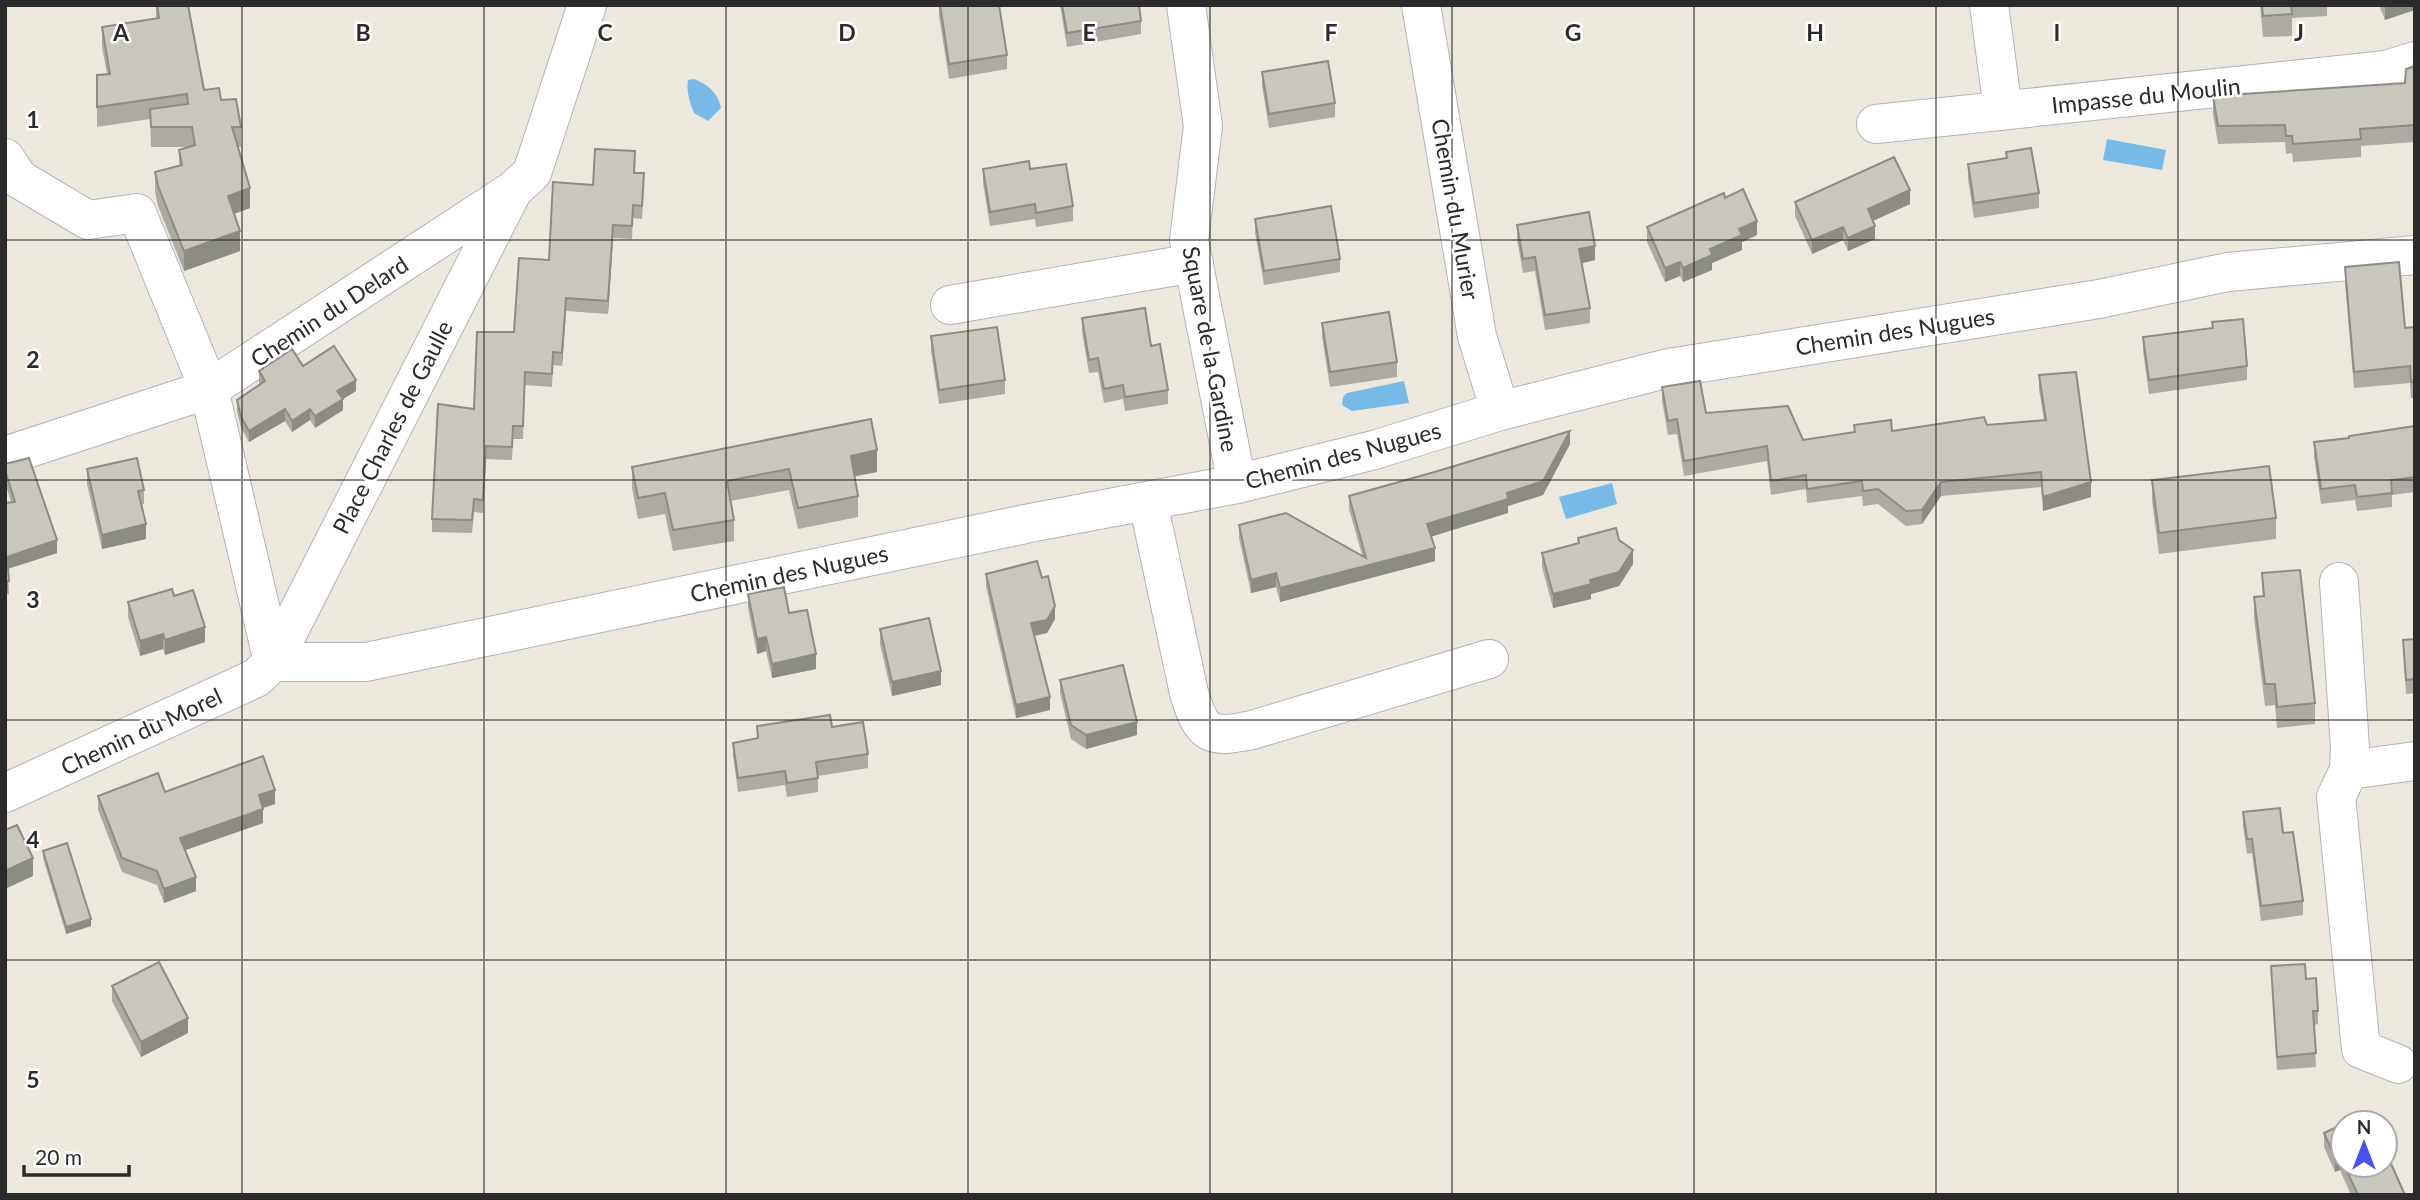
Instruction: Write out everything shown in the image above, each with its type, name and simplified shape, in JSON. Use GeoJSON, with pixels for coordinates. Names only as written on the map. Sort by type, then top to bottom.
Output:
{"type":"FeatureCollection","features":[{"type":"Feature","properties":{"kind":"street","name":"Chemin du Delard"},"geometry":{"type":"LineString","coordinates":[[5,456],[209,389],[512,191],[533,173],[587,5]]}},
{"type":"Feature","properties":{"kind":"street","name":"Square de la Gardine"},"geometry":{"type":"LineString","coordinates":[[1186,5],[1203,126],[1189,240],[1237,484]]}},
{"type":"Feature","properties":{"kind":"street","name":"Chemin du Murier"},"geometry":{"type":"LineString","coordinates":[[1421,5],[1477,336],[1500,411]]}},
{"type":"Feature","properties":{"kind":"street"},"geometry":{"type":"LineString","coordinates":[[1989,5],[2003,110]]}},
{"type":"Feature","properties":{"kind":"street","name":"Impasse du Moulin"},"geometry":{"type":"LineString","coordinates":[[1876,124],[2386,70],[2415,61]]}},
{"type":"Feature","properties":{"kind":"street"},"geometry":{"type":"LineString","coordinates":[[5,158],[19,178],[88,220],[137,213],[209,389],[273,662]]}},
{"type":"Feature","properties":{"kind":"street","name":"Place Charles de Gaulle"},"geometry":{"type":"LineString","coordinates":[[273,662],[512,191]]}},
{"type":"Feature","properties":{"kind":"street","name":"Chemin des Nugues"},"geometry":{"type":"LineString","coordinates":[[273,662],[366,662],[1035,522],[1237,484],[1374,450],[1500,411],[1669,368],[2099,299],[2228,272],[2415,256]]}},
{"type":"Feature","properties":{"kind":"street"},"geometry":{"type":"LineString","coordinates":[[950,305],[1194,262]]}},
{"type":"Feature","properties":{"kind":"street"},"geometry":{"type":"LineString","coordinates":[[1148,502],[1189,693],[1202,726],[1216,734],[1252,730],[1489,659]]}},
{"type":"Feature","properties":{"kind":"street"},"geometry":{"type":"LineString","coordinates":[[2339,582],[2350,748],[2349,770],[2336,797],[2361,1049],[2398,1064]]}},
{"type":"Feature","properties":{"kind":"street","name":"Chemin du Morel"},"geometry":{"type":"LineString","coordinates":[[5,793],[256,678],[273,662]]}},
{"type":"Feature","properties":{"kind":"street"},"geometry":{"type":"LineString","coordinates":[[2349,770],[2415,761]]}},
{"type":"Feature","properties":{"kind":"water"},"geometry":{"type":"Polygon","coordinates":[[[694,79],[712,90],[720,102],[721,108],[708,121],[694,113],[691,105],[688,80],[694,79]]]}},
{"type":"Feature","properties":{"kind":"water"},"geometry":{"type":"Polygon","coordinates":[[[2107,139],[2166,150],[2162,170],[2103,160],[2107,139]]]}},
{"type":"Feature","properties":{"kind":"water"},"geometry":{"type":"Polygon","coordinates":[[[1404,381],[1409,403],[1352,411],[1342,405],[1343,397],[1347,393],[1404,381]]]}},
{"type":"Feature","properties":{"kind":"water"},"geometry":{"type":"Polygon","coordinates":[[[1612,483],[1617,504],[1566,519],[1559,497],[1612,483]]]}},
{"type":"Feature","properties":{"kind":"building"},"geometry":{"type":"Polygon","coordinates":[[[157,5],[188,5],[204,90],[219,88],[221,100],[236,99],[241,127],[232,127],[250,188],[228,196],[240,231],[184,251],[155,172],[182,165],[179,150],[195,145],[192,127],[151,127],[150,109],[188,104],[187,94],[97,107],[97,75],[110,74],[102,27],[159,18],[157,5]]]}},
{"type":"Feature","properties":{"kind":"building"},"geometry":{"type":"Polygon","coordinates":[[[940,5],[999,5],[1007,55],[949,64],[940,5]]]}},
{"type":"Feature","properties":{"kind":"building"},"geometry":{"type":"Polygon","coordinates":[[[1062,5],[1139,5],[1141,21],[1067,33],[1062,5]]]}},
{"type":"Feature","properties":{"kind":"building"},"geometry":{"type":"Polygon","coordinates":[[[2262,5],[2291,5],[2292,14],[2263,16],[2262,5]]]}},
{"type":"Feature","properties":{"kind":"building"},"geometry":{"type":"Polygon","coordinates":[[[1328,61],[1335,103],[1269,114],[1262,72],[1328,61]]]}},
{"type":"Feature","properties":{"kind":"building"},"geometry":{"type":"Polygon","coordinates":[[[2415,66],[2415,125],[2360,129],[2361,139],[2293,144],[2292,136],[2286,136],[2285,125],[2218,126],[2213,96],[2405,83],[2406,69],[2415,66]]]}},
{"type":"Feature","properties":{"kind":"building"},"geometry":{"type":"Polygon","coordinates":[[[2031,148],[2039,193],[1974,203],[1968,164],[2007,158],[2006,152],[2031,148]]]}},
{"type":"Feature","properties":{"kind":"building"},"geometry":{"type":"Polygon","coordinates":[[[595,149],[635,151],[634,173],[644,173],[642,206],[633,205],[632,226],[613,225],[608,301],[566,298],[562,353],[553,352],[552,374],[525,372],[523,426],[513,426],[512,447],[486,446],[483,500],[474,499],[472,520],[432,519],[438,404],[474,409],[477,332],[514,332],[519,258],[549,260],[553,182],[593,185],[595,149]]]}},
{"type":"Feature","properties":{"kind":"building"},"geometry":{"type":"Polygon","coordinates":[[[1894,157],[1910,190],[1868,209],[1875,226],[1848,238],[1843,227],[1812,240],[1795,202],[1894,157]]]}},
{"type":"Feature","properties":{"kind":"building"},"geometry":{"type":"Polygon","coordinates":[[[1029,161],[1030,169],[1066,164],[1073,206],[1036,213],[1035,204],[990,212],[983,169],[1029,161]]]}},
{"type":"Feature","properties":{"kind":"building"},"geometry":{"type":"Polygon","coordinates":[[[1743,189],[1757,221],[1739,229],[1742,235],[1710,249],[1712,255],[1683,268],[1680,262],[1665,268],[1647,227],[1724,193],[1725,198],[1743,189]]]}},
{"type":"Feature","properties":{"kind":"building"},"geometry":{"type":"Polygon","coordinates":[[[1331,206],[1340,259],[1264,271],[1255,219],[1331,206]]]}},
{"type":"Feature","properties":{"kind":"building"},"geometry":{"type":"Polygon","coordinates":[[[1589,212],[1595,246],[1579,249],[1590,308],[1545,315],[1535,257],[1523,259],[1517,225],[1589,212]]]}},
{"type":"Feature","properties":{"kind":"building"},"geometry":{"type":"Polygon","coordinates":[[[2399,262],[2405,328],[2415,327],[2415,381],[2411,382],[2410,366],[2354,372],[2345,267],[2399,262]]]}},
{"type":"Feature","properties":{"kind":"building"},"geometry":{"type":"Polygon","coordinates":[[[1145,308],[1151,346],[1160,344],[1168,390],[1125,397],[1123,385],[1104,389],[1098,358],[1089,360],[1082,318],[1145,308]]]}},
{"type":"Feature","properties":{"kind":"building"},"geometry":{"type":"Polygon","coordinates":[[[1389,312],[1397,362],[1330,372],[1322,323],[1389,312]]]}},
{"type":"Feature","properties":{"kind":"building"},"geometry":{"type":"Polygon","coordinates":[[[2243,319],[2247,366],[2149,380],[2143,337],[2213,328],[2212,322],[2243,319]]]}},
{"type":"Feature","properties":{"kind":"building"},"geometry":{"type":"Polygon","coordinates":[[[997,327],[1005,380],[939,390],[931,336],[997,327]]]}},
{"type":"Feature","properties":{"kind":"building"},"geometry":{"type":"Polygon","coordinates":[[[334,346],[356,380],[337,391],[343,399],[315,416],[310,409],[292,421],[285,409],[249,431],[241,417],[237,400],[265,381],[259,371],[292,349],[303,366],[334,346]]]}},
{"type":"Feature","properties":{"kind":"building"},"geometry":{"type":"Polygon","coordinates":[[[2076,372],[2091,482],[2043,497],[2041,472],[1941,482],[1922,510],[1906,511],[1878,489],[1863,491],[1862,481],[1807,489],[1806,475],[1771,481],[1767,446],[1684,461],[1677,419],[1668,421],[1662,387],[1700,381],[1706,413],[1788,406],[1803,440],[1855,432],[1854,425],[1891,420],[1892,431],[1984,417],[1987,425],[2046,420],[2039,375],[2076,372]]]}},
{"type":"Feature","properties":{"kind":"building"},"geometry":{"type":"Polygon","coordinates":[[[871,419],[877,450],[851,456],[858,496],[798,508],[789,469],[727,481],[734,520],[673,530],[665,493],[638,498],[632,467],[871,419]]]}},
{"type":"Feature","properties":{"kind":"building"},"geometry":{"type":"Polygon","coordinates":[[[2415,426],[2415,477],[2391,480],[2392,493],[2357,497],[2355,485],[2321,489],[2314,442],[2415,426]]]}},
{"type":"Feature","properties":{"kind":"building"},"geometry":{"type":"Polygon","coordinates":[[[1570,431],[1543,481],[1507,493],[1508,499],[1427,524],[1435,548],[1280,588],[1276,573],[1251,580],[1239,525],[1286,513],[1366,558],[1349,496],[1570,431]]]}},
{"type":"Feature","properties":{"kind":"building"},"geometry":{"type":"Polygon","coordinates":[[[29,458],[57,540],[7,557],[9,581],[5,590],[5,503],[15,502],[5,464],[29,458]]]}},
{"type":"Feature","properties":{"kind":"building"},"geometry":{"type":"Polygon","coordinates":[[[137,458],[144,490],[138,491],[146,524],[102,535],[87,469],[137,458]]]}},
{"type":"Feature","properties":{"kind":"building"},"geometry":{"type":"Polygon","coordinates":[[[2269,466],[2276,518],[2159,533],[2152,480],[2269,466]]]}},
{"type":"Feature","properties":{"kind":"building"},"geometry":{"type":"Polygon","coordinates":[[[1616,528],[1619,540],[1633,550],[1619,572],[1590,580],[1591,584],[1553,594],[1542,553],[1579,543],[1578,538],[1616,528]]]}},
{"type":"Feature","properties":{"kind":"building"},"geometry":{"type":"Polygon","coordinates":[[[1037,561],[1042,578],[1048,576],[1055,606],[1047,620],[1031,623],[1050,697],[1016,705],[986,574],[1037,561]]]}},
{"type":"Feature","properties":{"kind":"building"},"geometry":{"type":"Polygon","coordinates":[[[2300,570],[2315,703],[2277,707],[2275,684],[2265,684],[2254,597],[2264,596],[2262,573],[2300,570]]]}},
{"type":"Feature","properties":{"kind":"building"},"geometry":{"type":"Polygon","coordinates":[[[784,587],[789,613],[807,610],[816,654],[772,664],[766,637],[757,639],[748,594],[784,587]]]}},
{"type":"Feature","properties":{"kind":"building"},"geometry":{"type":"Polygon","coordinates":[[[172,589],[174,596],[193,590],[205,627],[165,640],[163,634],[140,641],[128,602],[172,589]]]}},
{"type":"Feature","properties":{"kind":"building"},"geometry":{"type":"Polygon","coordinates":[[[929,618],[941,671],[892,682],[880,629],[929,618]]]}},
{"type":"Feature","properties":{"kind":"building"},"geometry":{"type":"Polygon","coordinates":[[[2415,639],[2415,679],[2406,680],[2403,640],[2415,639]]]}},
{"type":"Feature","properties":{"kind":"building"},"geometry":{"type":"Polygon","coordinates":[[[1123,665],[1137,722],[1086,735],[1071,725],[1060,680],[1123,665]]]}},
{"type":"Feature","properties":{"kind":"building"},"geometry":{"type":"Polygon","coordinates":[[[830,715],[832,727],[863,722],[868,754],[816,762],[818,778],[787,783],[785,771],[738,778],[733,743],[758,738],[757,726],[830,715]]]}},
{"type":"Feature","properties":{"kind":"building"},"geometry":{"type":"Polygon","coordinates":[[[263,756],[275,790],[259,795],[263,809],[180,838],[196,877],[164,889],[157,871],[122,858],[98,796],[158,773],[165,792],[263,756]]]}},
{"type":"Feature","properties":{"kind":"building"},"geometry":{"type":"Polygon","coordinates":[[[2280,808],[2283,833],[2293,832],[2303,901],[2261,906],[2252,839],[2247,839],[2243,812],[2280,808]]]}},
{"type":"Feature","properties":{"kind":"building"},"geometry":{"type":"Polygon","coordinates":[[[17,825],[33,858],[5,871],[5,830],[17,825]]]}},
{"type":"Feature","properties":{"kind":"building"},"geometry":{"type":"Polygon","coordinates":[[[67,843],[91,919],[66,927],[43,851],[67,843]]]}},
{"type":"Feature","properties":{"kind":"building"},"geometry":{"type":"Polygon","coordinates":[[[159,962],[188,1018],[141,1042],[112,986],[159,962]]]}},
{"type":"Feature","properties":{"kind":"building"},"geometry":{"type":"Polygon","coordinates":[[[2305,964],[2306,979],[2316,978],[2318,1011],[2313,1011],[2316,1053],[2277,1057],[2271,966],[2305,964]]]}},
{"type":"Feature","properties":{"kind":"building"},"geometry":{"type":"Polygon","coordinates":[[[2329,1131],[2329,1144],[2324,1133],[2329,1131]]]}},
{"type":"Feature","properties":{"kind":"building"},"geometry":{"type":"Polygon","coordinates":[[[2351,1179],[2398,1179],[2405,1195],[2358,1195],[2351,1179]]]}}]}
